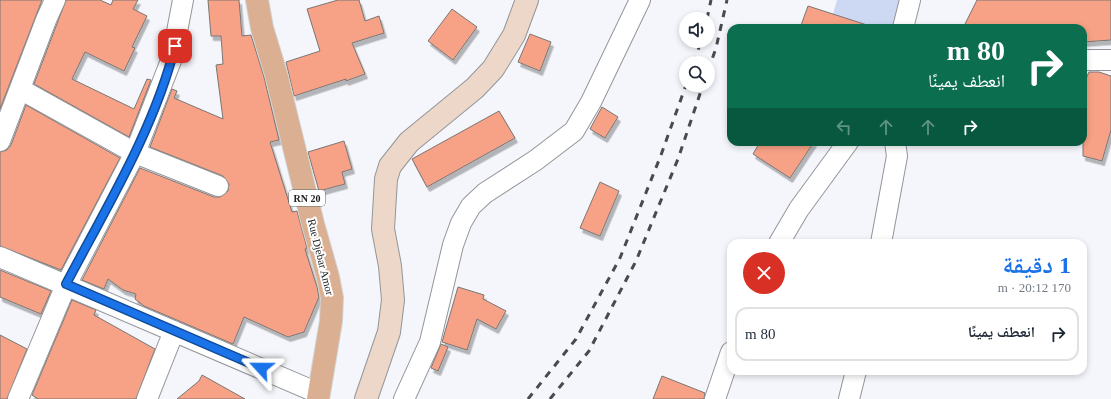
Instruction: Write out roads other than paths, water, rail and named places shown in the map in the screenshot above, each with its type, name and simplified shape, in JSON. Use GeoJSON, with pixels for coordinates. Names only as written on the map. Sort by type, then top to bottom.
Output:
{"type":"FeatureCollection","features":[{"type":"Feature","properties":{"kind":"main road","name":"Rue Djebar Amor"},"geometry":{"type":"LineString","coordinates":[[256,0],[313,224],[330,284],[332,298],[331,321],[318,396]]}},
{"type":"Feature","properties":{"kind":"street"},"geometry":{"type":"LineString","coordinates":[[0,141],[7,110],[20,89],[46,20],[56,0]]}},
{"type":"Feature","properties":{"kind":"street"},"geometry":{"type":"LineString","coordinates":[[18,399],[66,284],[135,153],[172,58],[183,0]]}},
{"type":"Feature","properties":{"kind":"street"},"geometry":{"type":"LineString","coordinates":[[366,399],[389,332],[394,300],[390,266],[383,229],[385,186],[390,166],[409,142],[475,88],[493,69],[514,35],[527,0]]}},
{"type":"Feature","properties":{"kind":"street"},"geometry":{"type":"LineString","coordinates":[[404,399],[430,342],[453,245],[461,223],[471,206],[485,193],[536,160],[574,131],[591,102],[640,0]]}},
{"type":"Feature","properties":{"kind":"street"},"geometry":{"type":"LineString","coordinates":[[904,24],[910,0]]}},
{"type":"Feature","properties":{"kind":"street"},"geometry":{"type":"LineString","coordinates":[[1087,60],[1111,60]]}},
{"type":"Feature","properties":{"kind":"street"},"geometry":{"type":"LineString","coordinates":[[20,89],[135,153],[218,186]]}},
{"type":"Feature","properties":{"kind":"street"},"geometry":{"type":"LineString","coordinates":[[781,239],[799,210],[845,146]]}},
{"type":"Feature","properties":{"kind":"street"},"geometry":{"type":"LineString","coordinates":[[882,239],[897,156],[896,146]]}},
{"type":"Feature","properties":{"kind":"street"},"geometry":{"type":"LineString","coordinates":[[0,257],[174,331],[318,396]]}},
{"type":"Feature","properties":{"kind":"street"},"geometry":{"type":"LineString","coordinates":[[147,399],[174,331]]}},
{"type":"Feature","properties":{"kind":"street"},"geometry":{"type":"LineString","coordinates":[[715,399],[727,364]]}},
{"type":"Feature","properties":{"kind":"street"},"geometry":{"type":"LineString","coordinates":[[849,399],[855,375]]}},
{"type":"Feature","properties":{"kind":"railway"},"geometry":{"type":"LineString","coordinates":[[708,12],[711,0]]}},
{"type":"Feature","properties":{"kind":"railway"},"geometry":{"type":"LineString","coordinates":[[713,56],[727,0]]}},
{"type":"Feature","properties":{"kind":"railway"},"geometry":{"type":"LineString","coordinates":[[696,56],[699,48]]}},
{"type":"Feature","properties":{"kind":"railway"},"geometry":{"type":"LineString","coordinates":[[528,399],[576,339],[620,258],[661,155],[684,92]]}},
{"type":"Feature","properties":{"kind":"railway"},"geometry":{"type":"LineString","coordinates":[[550,399],[589,351],[636,261],[678,159],[701,92]]}}]}
